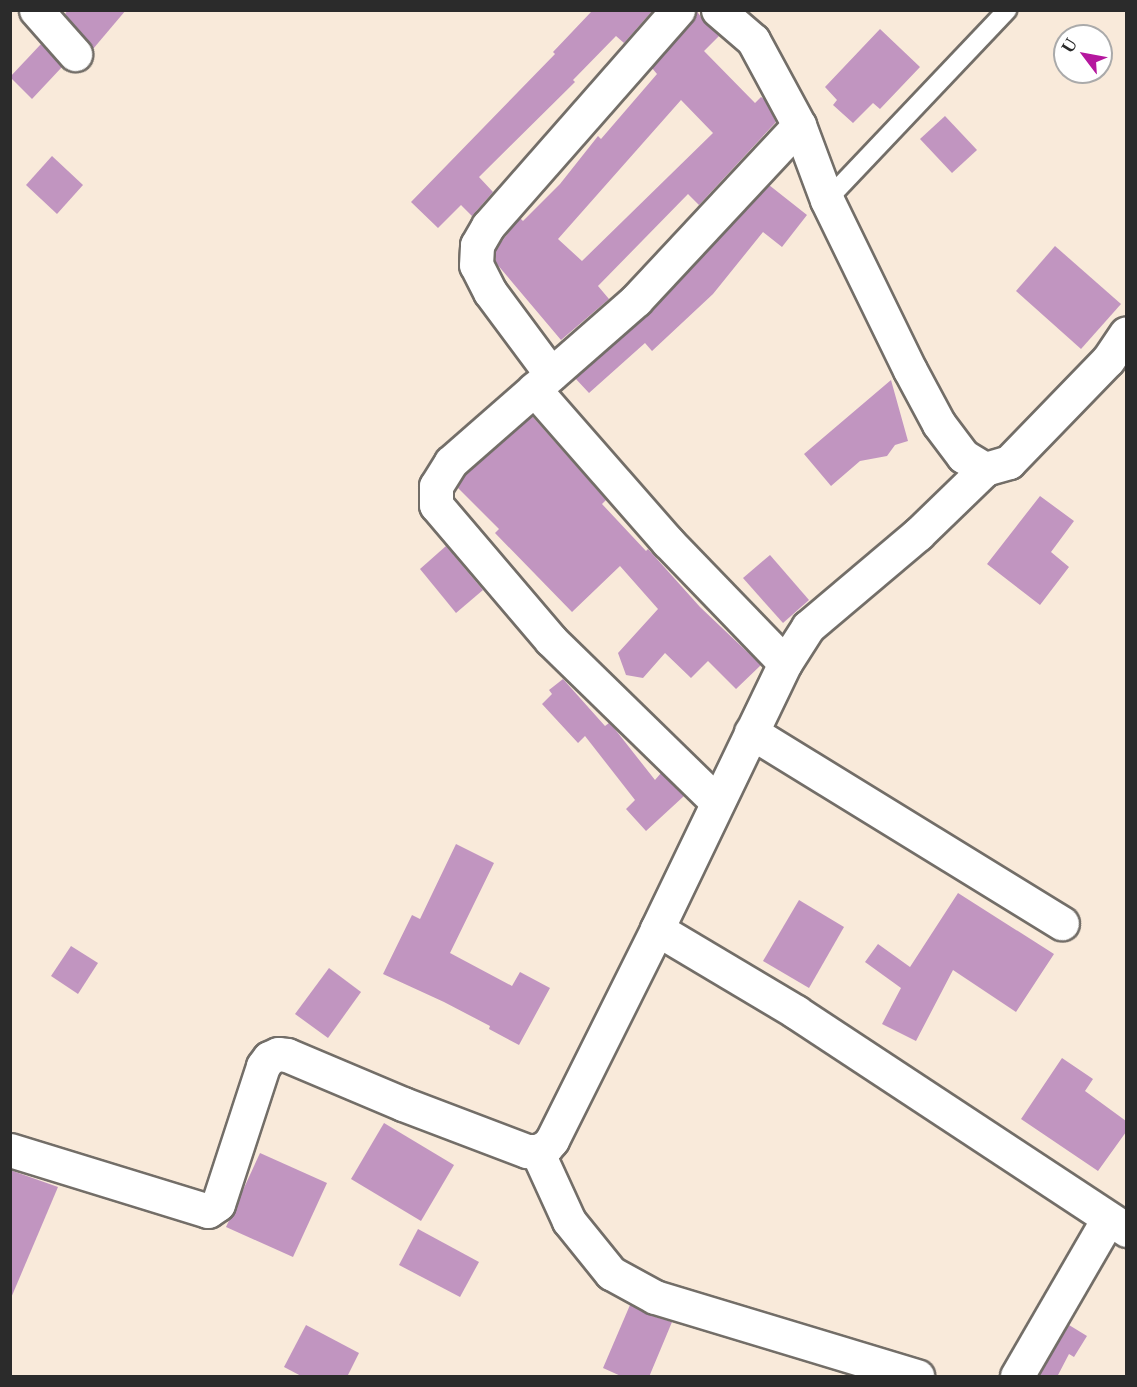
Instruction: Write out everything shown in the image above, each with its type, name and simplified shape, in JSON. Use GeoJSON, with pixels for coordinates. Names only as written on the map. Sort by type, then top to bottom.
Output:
{"type":"FeatureCollection","features":[{"type":"Feature","properties":{"kind":"street"},"geometry":{"type":"LineString","coordinates":[[36,10],[75,54]]}},
{"type":"Feature","properties":{"kind":"street"},"geometry":{"type":"LineString","coordinates":[[678,10],[488,226],[477,245],[476,266],[542,381],[668,542],[785,663]]}},
{"type":"Feature","properties":{"kind":"street"},"geometry":{"type":"LineString","coordinates":[[718,10],[753,40],[799,126],[827,200],[939,423],[963,456],[985,468]]}},
{"type":"Feature","properties":{"kind":"street"},"geometry":{"type":"LineString","coordinates":[[717,802],[551,640],[436,505],[436,486],[451,462],[636,300],[799,126]]}},
{"type":"Feature","properties":{"kind":"street"},"geometry":{"type":"LineString","coordinates":[[10,1150],[208,1211],[218,1204],[263,1066],[269,1058],[278,1054],[287,1054],[479,1134],[527,1151],[537,1151],[552,1140],[785,663],[808,627],[918,534],[985,468],[1009,462],[1036,437],[1108,360],[1126,333]]}},
{"type":"Feature","properties":{"kind":"street"},"geometry":{"type":"LineString","coordinates":[[752,732],[1062,923]]}},
{"type":"Feature","properties":{"kind":"street"},"geometry":{"type":"LineString","coordinates":[[657,928],[796,1012],[1117,1224],[1017,1377]]}},
{"type":"Feature","properties":{"kind":"street"},"geometry":{"type":"LineString","coordinates":[[537,1151],[569,1221],[611,1273],[655,1297],[917,1377]]}},
{"type":"Feature","properties":{"kind":"lane"},"geometry":{"type":"LineString","coordinates":[[827,200],[1006,10]]}},
{"type":"Feature","properties":{"kind":"building"},"geometry":{"type":"Polygon","coordinates":[[[68,10],[126,10],[93,49],[65,14],[68,10]]]}},
{"type":"Feature","properties":{"kind":"building"},"geometry":{"type":"Polygon","coordinates":[[[589,10],[653,10],[624,43],[616,36],[573,80],[575,82],[479,177],[493,192],[472,216],[461,205],[438,228],[411,202],[555,54],[553,52],[591,12],[589,10]]]}},
{"type":"Feature","properties":{"kind":"building"},"geometry":{"type":"Polygon","coordinates":[[[696,10],[719,36],[704,51],[755,103],[761,97],[764,99],[776,122],[699,205],[688,194],[598,286],[609,299],[561,340],[496,263],[495,250],[520,218],[523,221],[560,184],[598,136],[601,139],[657,74],[652,68],[692,22],[696,10]],[[681,100],[558,239],[582,261],[713,133],[681,100]]]}},
{"type":"Feature","properties":{"kind":"building"},"geometry":{"type":"Polygon","coordinates":[[[880,29],[920,67],[880,109],[873,103],[853,123],[833,105],[837,100],[825,87],[880,29]]]}},
{"type":"Feature","properties":{"kind":"building"},"geometry":{"type":"Polygon","coordinates":[[[41,44],[62,67],[32,99],[10,77],[41,44]]]}},
{"type":"Feature","properties":{"kind":"building"},"geometry":{"type":"Polygon","coordinates":[[[945,116],[977,150],[952,173],[920,139],[945,116]]]}},
{"type":"Feature","properties":{"kind":"building"},"geometry":{"type":"Polygon","coordinates":[[[52,156],[83,185],[57,214],[26,185],[52,156]]]}},
{"type":"Feature","properties":{"kind":"building"},"geometry":{"type":"Polygon","coordinates":[[[769,185],[807,215],[782,247],[763,232],[713,294],[652,351],[645,343],[589,393],[575,378],[650,313],[769,185]]]}},
{"type":"Feature","properties":{"kind":"building"},"geometry":{"type":"Polygon","coordinates":[[[1055,246],[1121,304],[1081,349],[1016,291],[1055,246]]]}},
{"type":"Feature","properties":{"kind":"building"},"geometry":{"type":"Polygon","coordinates":[[[891,380],[908,441],[895,445],[887,456],[860,461],[831,486],[804,454],[891,380]]]}},
{"type":"Feature","properties":{"kind":"building"},"geometry":{"type":"Polygon","coordinates":[[[532,416],[606,500],[602,504],[646,551],[648,549],[700,607],[761,665],[736,689],[708,661],[691,678],[665,653],[643,678],[626,675],[618,653],[658,609],[620,566],[572,612],[495,533],[499,529],[457,487],[465,474],[532,416]]]}},
{"type":"Feature","properties":{"kind":"building"},"geometry":{"type":"Polygon","coordinates":[[[1040,496],[1074,521],[1051,552],[1069,567],[1040,605],[987,564],[1040,496]]]}},
{"type":"Feature","properties":{"kind":"building"},"geometry":{"type":"Polygon","coordinates":[[[446,546],[483,590],[456,613],[420,569],[446,546]]]}},
{"type":"Feature","properties":{"kind":"building"},"geometry":{"type":"Polygon","coordinates":[[[770,555],[809,600],[783,623],[743,578],[770,555]]]}},
{"type":"Feature","properties":{"kind":"building"},"geometry":{"type":"Polygon","coordinates":[[[563,679],[605,726],[609,723],[614,728],[655,780],[661,773],[684,796],[646,831],[626,809],[635,800],[585,736],[578,743],[542,704],[552,694],[549,690],[563,679]]]}},
{"type":"Feature","properties":{"kind":"building"},"geometry":{"type":"Polygon","coordinates":[[[456,844],[494,863],[450,953],[512,986],[520,972],[550,988],[519,1045],[489,1029],[490,1026],[383,974],[412,915],[420,919],[456,844]]]}},
{"type":"Feature","properties":{"kind":"building"},"geometry":{"type":"Polygon","coordinates":[[[958,893],[1054,954],[1016,1012],[953,970],[916,1041],[882,1024],[901,988],[865,962],[878,944],[910,967],[958,893]]]}},
{"type":"Feature","properties":{"kind":"building"},"geometry":{"type":"Polygon","coordinates":[[[799,900],[844,927],[809,988],[763,961],[799,900]]]}},
{"type":"Feature","properties":{"kind":"building"},"geometry":{"type":"Polygon","coordinates":[[[71,946],[98,963],[78,994],[51,976],[71,946]]]}},
{"type":"Feature","properties":{"kind":"building"},"geometry":{"type":"Polygon","coordinates":[[[329,968],[361,992],[328,1038],[295,1014],[329,968]]]}},
{"type":"Feature","properties":{"kind":"building"},"geometry":{"type":"Polygon","coordinates":[[[1062,1058],[1093,1079],[1085,1091],[1126,1121],[1126,1132],[1098,1171],[1021,1119],[1062,1058]]]}},
{"type":"Feature","properties":{"kind":"building"},"geometry":{"type":"Polygon","coordinates":[[[384,1123],[454,1165],[421,1221],[351,1179],[384,1123]]]}},
{"type":"Feature","properties":{"kind":"building"},"geometry":{"type":"Polygon","coordinates":[[[260,1153],[327,1183],[293,1257],[226,1227],[260,1153]]]}},
{"type":"Feature","properties":{"kind":"building"},"geometry":{"type":"Polygon","coordinates":[[[10,1170],[58,1187],[11,1298],[10,1298],[10,1170]]]}},
{"type":"Feature","properties":{"kind":"building"},"geometry":{"type":"Polygon","coordinates":[[[418,1229],[479,1262],[460,1297],[399,1265],[418,1229]]]}},
{"type":"Feature","properties":{"kind":"building"},"geometry":{"type":"Polygon","coordinates":[[[630,1305],[649,1315],[672,1322],[649,1377],[623,1377],[603,1368],[630,1305]]]}},
{"type":"Feature","properties":{"kind":"building"},"geometry":{"type":"Polygon","coordinates":[[[306,1325],[359,1353],[347,1377],[303,1377],[284,1367],[306,1325]]]}},
{"type":"Feature","properties":{"kind":"building"},"geometry":{"type":"Polygon","coordinates":[[[1069,1325],[1087,1336],[1074,1357],[1069,1354],[1057,1377],[1038,1377],[1069,1325]]]}}]}
